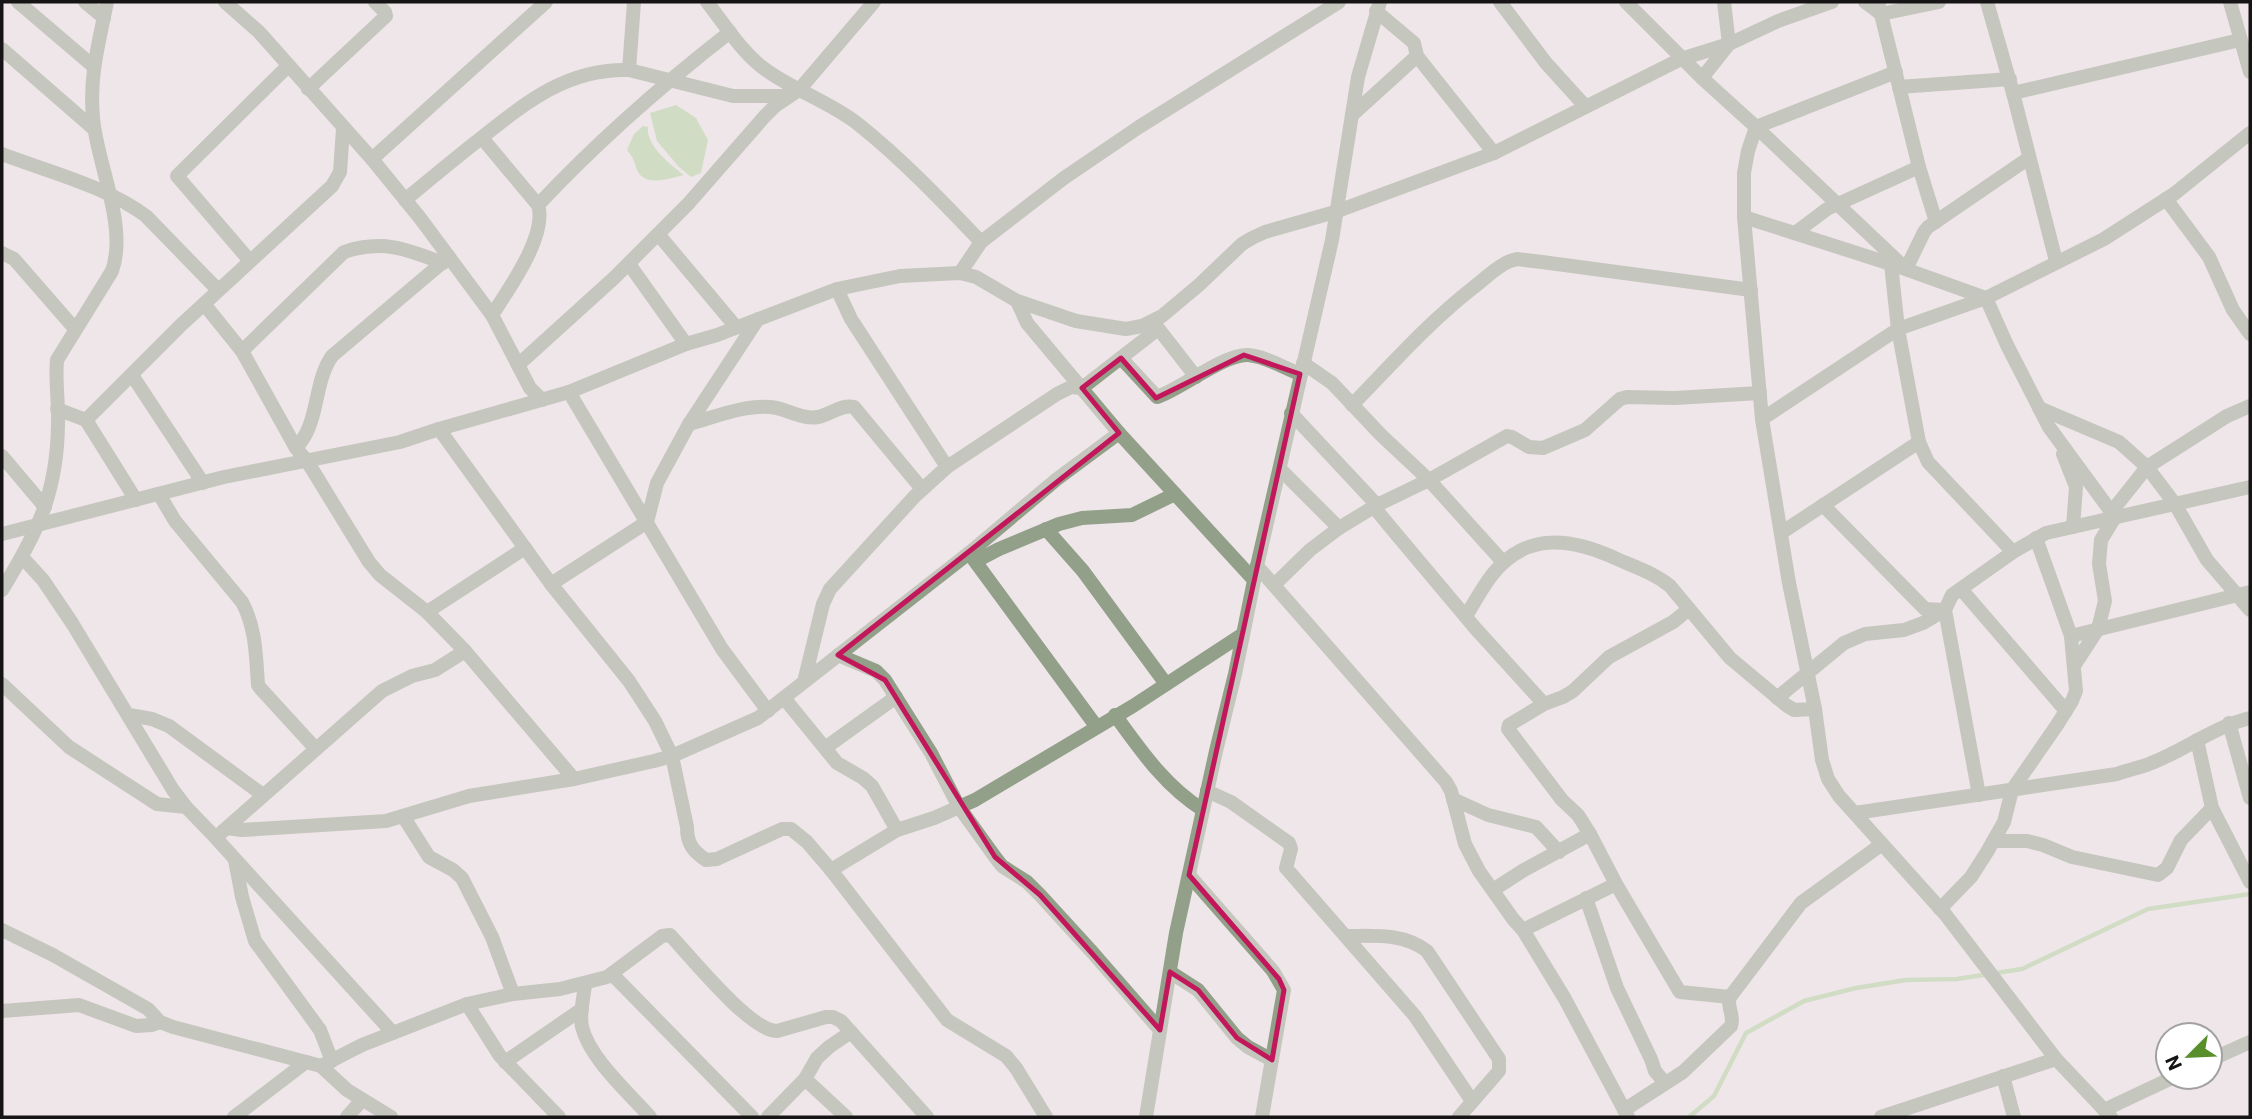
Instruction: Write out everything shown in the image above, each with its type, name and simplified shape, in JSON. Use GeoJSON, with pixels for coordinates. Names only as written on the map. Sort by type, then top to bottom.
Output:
{"type":"FeatureCollection","features":[{"type":"Feature","properties":{"kind":"street"},"geometry":{"type":"LineString","coordinates":[[18,2],[93,66]]}},
{"type":"Feature","properties":{"kind":"street"},"geometry":{"type":"LineString","coordinates":[[85,2],[104,18]]}},
{"type":"Feature","properties":{"kind":"street"},"geometry":{"type":"LineString","coordinates":[[2,590],[40,523],[55,472],[58,423],[57,360],[112,271],[116,259],[111,195],[94,129],[91,82],[107,2]]}},
{"type":"Feature","properties":{"kind":"street"},"geometry":{"type":"LineString","coordinates":[[225,2],[259,32],[405,200],[446,260],[492,316],[530,388],[542,400]]}},
{"type":"Feature","properties":{"kind":"street"},"geometry":{"type":"LineString","coordinates":[[308,89],[386,16],[375,2]]}},
{"type":"Feature","properties":{"kind":"street"},"geometry":{"type":"LineString","coordinates":[[372,159],[546,2]]}},
{"type":"Feature","properties":{"kind":"street"},"geometry":{"type":"LineString","coordinates":[[629,70],[634,2]]}},
{"type":"Feature","properties":{"kind":"street"},"geometry":{"type":"LineString","coordinates":[[707,2],[748,55],[795,93],[836,108],[859,125],[932,191],[981,242]]}},
{"type":"Feature","properties":{"kind":"street"},"geometry":{"type":"LineString","coordinates":[[518,365],[659,234],[764,117],[795,93],[874,2]]}},
{"type":"Feature","properties":{"kind":"street"},"geometry":{"type":"LineString","coordinates":[[960,273],[981,242],[1065,178],[1139,127],[1339,2]]}},
{"type":"Feature","properties":{"kind":"street"},"geometry":{"type":"LineString","coordinates":[[1500,2],[1546,63],[1585,106]]}},
{"type":"Feature","properties":{"kind":"street"},"geometry":{"type":"LineString","coordinates":[[1626,2],[1681,59],[1837,204],[1898,267]]}},
{"type":"Feature","properties":{"kind":"street"},"geometry":{"type":"LineString","coordinates":[[1702,78],[1729,44],[1724,2]]}},
{"type":"Feature","properties":{"kind":"street"},"geometry":{"type":"LineString","coordinates":[[804,682],[822,604],[830,589],[922,489],[947,467],[1057,394],[1070,387],[1082,388],[1121,358],[1242,244],[1265,232],[1335,212],[1494,153],[1681,59],[1729,44],[1778,21],[1832,2]]}},
{"type":"Feature","properties":{"kind":"street"},"geometry":{"type":"LineString","coordinates":[[1865,2],[1880,8],[1940,2]]}},
{"type":"Feature","properties":{"kind":"street"},"geometry":{"type":"LineString","coordinates":[[1987,2],[2056,261]]}},
{"type":"Feature","properties":{"kind":"street"},"geometry":{"type":"LineString","coordinates":[[2230,2],[2250,72]]}},
{"type":"Feature","properties":{"kind":"street"},"geometry":{"type":"LineString","coordinates":[[1146,1117],[1189,875],[1301,368],[1332,240],[1358,77],[1378,7],[1414,43],[1418,56],[1494,153]]}},
{"type":"Feature","properties":{"kind":"street"},"geometry":{"type":"LineString","coordinates":[[1880,8],[1919,167],[1936,222]]}},
{"type":"Feature","properties":{"kind":"street"},"geometry":{"type":"LineString","coordinates":[[538,205],[578,163],[669,80],[730,32]]}},
{"type":"Feature","properties":{"kind":"street"},"geometry":{"type":"LineString","coordinates":[[1756,127],[1898,80],[2011,86],[2239,40]]}},
{"type":"Feature","properties":{"kind":"street"},"geometry":{"type":"LineString","coordinates":[[2,49],[94,129]]}},
{"type":"Feature","properties":{"kind":"street"},"geometry":{"type":"LineString","coordinates":[[1352,115],[1418,56]]}},
{"type":"Feature","properties":{"kind":"street"},"geometry":{"type":"LineString","coordinates":[[250,261],[177,176],[288,66]]}},
{"type":"Feature","properties":{"kind":"street"},"geometry":{"type":"LineString","coordinates":[[405,200],[526,102],[584,74],[615,69],[629,70],[733,96],[795,93]]}},
{"type":"Feature","properties":{"kind":"street"},"geometry":{"type":"LineString","coordinates":[[1756,127],[1744,173],[1744,217],[1762,419],[1822,760],[1828,779],[1839,796],[1940,909],[2056,1059],[2108,1114],[2154,1088]]}},
{"type":"Feature","properties":{"kind":"street"},"geometry":{"type":"LineString","coordinates":[[86,420],[218,290],[332,186],[340,172],[343,129]]}},
{"type":"Feature","properties":{"kind":"street"},"geometry":{"type":"LineString","coordinates":[[1762,419],[1898,329],[1986,298],[2104,239],[2166,199],[2250,133]]}},
{"type":"Feature","properties":{"kind":"street"},"geometry":{"type":"LineString","coordinates":[[482,138],[538,205],[539,221],[521,268],[492,316]]}},
{"type":"Feature","properties":{"kind":"street"},"geometry":{"type":"LineString","coordinates":[[2,154],[111,195],[146,216],[218,290]]}},
{"type":"Feature","properties":{"kind":"street"},"geometry":{"type":"LineString","coordinates":[[2013,552],[1928,462],[1919,442],[1898,329],[1898,267],[1923,232],[2029,158]]}},
{"type":"Feature","properties":{"kind":"street"},"geometry":{"type":"LineString","coordinates":[[1795,233],[1837,204],[1919,167]]}},
{"type":"Feature","properties":{"kind":"street"},"geometry":{"type":"LineString","coordinates":[[2166,199],[2209,257],[2233,310],[2250,334]]}},
{"type":"Feature","properties":{"kind":"street"},"geometry":{"type":"LineString","coordinates":[[1744,217],[1986,298],[2039,408],[2055,435],[2115,517]]}},
{"type":"Feature","properties":{"kind":"street"},"geometry":{"type":"LineString","coordinates":[[659,234],[736,327]]}},
{"type":"Feature","properties":{"kind":"street"},"geometry":{"type":"LineString","coordinates":[[242,351],[344,252],[379,244],[446,260]]}},
{"type":"Feature","properties":{"kind":"street"},"geometry":{"type":"LineString","coordinates":[[3,255],[14,259],[75,329]]}},
{"type":"Feature","properties":{"kind":"street"},"geometry":{"type":"LineString","coordinates":[[1352,405],[1398,355],[1455,302],[1510,261],[1517,259],[1562,264],[1751,290]]}},
{"type":"Feature","properties":{"kind":"street"},"geometry":{"type":"LineString","coordinates":[[296,448],[307,435],[332,356],[446,260]]}},
{"type":"Feature","properties":{"kind":"street"},"geometry":{"type":"LineString","coordinates":[[629,264],[686,344]]}},
{"type":"Feature","properties":{"kind":"street"},"geometry":{"type":"LineString","coordinates":[[2,534],[203,483],[400,442],[569,392],[686,344],[837,289],[900,276],[960,273],[976,277],[1017,301],[1076,321],[1126,329],[1155,325]]}},
{"type":"Feature","properties":{"kind":"street"},"geometry":{"type":"LineString","coordinates":[[837,289],[851,319],[947,467]]}},
{"type":"Feature","properties":{"kind":"street"},"geometry":{"type":"LineString","coordinates":[[1017,301],[1027,323],[1119,433],[1175,494],[1255,573],[1274,585],[1446,782],[1465,844],[1479,871],[1523,930],[1626,1113],[1683,1072],[1731,1026],[1733,1017],[1728,1002],[1730,997],[1801,903],[1882,844]]}},
{"type":"Feature","properties":{"kind":"street"},"geometry":{"type":"LineString","coordinates":[[204,304],[242,351],[296,448],[307,461],[369,562],[465,651],[573,779]]}},
{"type":"Feature","properties":{"kind":"street"},"geometry":{"type":"LineString","coordinates":[[551,584],[647,522],[657,483],[690,424],[758,319]]}},
{"type":"Feature","properties":{"kind":"street"},"geometry":{"type":"LineString","coordinates":[[1155,325],[1196,377]]}},
{"type":"Feature","properties":{"kind":"street"},"geometry":{"type":"LineString","coordinates":[[1121,358],[1157,397],[1244,355],[1301,368],[1332,383],[1381,435],[1429,480],[1503,562]]}},
{"type":"Feature","properties":{"kind":"street"},"geometry":{"type":"LineString","coordinates":[[132,375],[203,483]]}},
{"type":"Feature","properties":{"kind":"street"},"geometry":{"type":"LineString","coordinates":[[569,392],[722,649],[768,711]]}},
{"type":"Feature","properties":{"kind":"street"},"geometry":{"type":"LineString","coordinates":[[1274,585],[1310,550],[1339,528],[1507,436],[1529,447],[1543,448],[1585,430],[1627,397],[1675,398],[1760,393]]}},
{"type":"Feature","properties":{"kind":"street"},"geometry":{"type":"LineString","coordinates":[[690,424],[737,410],[770,407],[805,417],[818,417],[848,406],[859,412],[922,489]]}},
{"type":"Feature","properties":{"kind":"street"},"geometry":{"type":"LineString","coordinates":[[2074,666],[2098,629],[2105,601],[2099,564],[2101,540],[2115,517],[2116,506],[2147,467],[2227,416],[2250,406]]}},
{"type":"Feature","properties":{"kind":"street"},"geometry":{"type":"LineString","coordinates":[[2039,408],[2119,442],[2147,467],[2175,504],[2207,560],[2244,594],[2250,610]]}},
{"type":"Feature","properties":{"kind":"street"},"geometry":{"type":"LineString","coordinates":[[57,409],[86,420],[136,500]]}},
{"type":"Feature","properties":{"kind":"street"},"geometry":{"type":"LineString","coordinates":[[1291,413],[1377,505],[1378,512],[1466,617],[1544,704]]}},
{"type":"Feature","properties":{"kind":"street"},"geometry":{"type":"LineString","coordinates":[[439,429],[551,584],[629,681],[655,721],[672,756],[690,847],[706,860],[717,859],[782,829],[791,829],[807,842],[831,870],[947,1020],[1006,1056],[1046,1117]]}},
{"type":"Feature","properties":{"kind":"street"},"geometry":{"type":"LineString","coordinates":[[221,832],[386,821],[469,796],[573,779],[672,756],[746,725],[972,557],[1057,479],[1119,433]]}},
{"type":"Feature","properties":{"kind":"street"},"geometry":{"type":"LineString","coordinates":[[2055,435],[2076,487],[2073,527]]}},
{"type":"Feature","properties":{"kind":"street"},"geometry":{"type":"LineString","coordinates":[[1781,533],[1919,442]]}},
{"type":"Feature","properties":{"kind":"street"},"geometry":{"type":"LineString","coordinates":[[2,456],[45,507]]}},
{"type":"Feature","properties":{"kind":"street"},"geometry":{"type":"LineString","coordinates":[[1280,469],[1339,528]]}},
{"type":"Feature","properties":{"kind":"street"},"geometry":{"type":"LineString","coordinates":[[1777,698],[1844,643],[1865,634],[1904,631],[1945,610],[1952,595],[2013,552],[2046,533],[2250,487]]}},
{"type":"Feature","properties":{"kind":"street"},"geometry":{"type":"LineString","coordinates":[[159,494],[175,521],[242,602],[255,636],[258,685],[315,748]]}},
{"type":"Feature","properties":{"kind":"street"},"geometry":{"type":"LineString","coordinates":[[972,557],[1082,518],[1132,515],[1175,494]]}},
{"type":"Feature","properties":{"kind":"street"},"geometry":{"type":"LineString","coordinates":[[1823,505],[1925,609],[1945,610]]}},
{"type":"Feature","properties":{"kind":"street"},"geometry":{"type":"LineString","coordinates":[[1045,529],[1083,571],[1166,684]]}},
{"type":"Feature","properties":{"kind":"street"},"geometry":{"type":"LineString","coordinates":[[1940,909],[1971,877],[2004,822],[2012,790],[2066,711],[2076,691],[2071,636],[2036,538]]}},
{"type":"Feature","properties":{"kind":"street"},"geometry":{"type":"LineString","coordinates":[[1466,617],[1490,577],[1503,562],[1532,545],[1543,542],[1592,547],[1659,577],[1670,586],[1730,658],[1777,698],[1794,709],[1815,709]]}},
{"type":"Feature","properties":{"kind":"street"},"geometry":{"type":"LineString","coordinates":[[426,612],[525,548]]}},
{"type":"Feature","properties":{"kind":"street"},"geometry":{"type":"LineString","coordinates":[[22,557],[43,580],[186,807],[221,832],[235,859],[393,1032]]}},
{"type":"Feature","properties":{"kind":"street"},"geometry":{"type":"LineString","coordinates":[[972,557],[1097,726]]}},
{"type":"Feature","properties":{"kind":"street"},"geometry":{"type":"LineString","coordinates":[[1961,589],[2066,711]]}},
{"type":"Feature","properties":{"kind":"street"},"geometry":{"type":"LineString","coordinates":[[2071,636],[2244,594]]}},
{"type":"Feature","properties":{"kind":"street"},"geometry":{"type":"LineString","coordinates":[[1689,609],[1673,622],[1609,657],[1573,691],[1544,704],[1509,725],[1508,729],[1562,800],[1578,815],[1680,992],[1730,997]]}},
{"type":"Feature","properties":{"kind":"street"},"geometry":{"type":"LineString","coordinates":[[1945,610],[1979,794]]}},
{"type":"Feature","properties":{"kind":"street"},"geometry":{"type":"LineString","coordinates":[[831,870],[897,830],[960,807],[1030,768],[1243,634]]}},
{"type":"Feature","properties":{"kind":"street"},"geometry":{"type":"LineString","coordinates":[[221,832],[382,691],[412,676],[435,670],[465,651]]}},
{"type":"Feature","properties":{"kind":"street"},"geometry":{"type":"LineString","coordinates":[[838,655],[876,671],[885,680],[931,753],[960,807],[1002,866],[1027,882],[1160,1030]]}},
{"type":"Feature","properties":{"kind":"street"},"geometry":{"type":"LineString","coordinates":[[2,684],[69,747],[158,804],[186,807]]}},
{"type":"Feature","properties":{"kind":"street"},"geometry":{"type":"LineString","coordinates":[[825,748],[896,697]]}},
{"type":"Feature","properties":{"kind":"street"},"geometry":{"type":"LineString","coordinates":[[784,698],[836,763],[872,786],[897,830]]}},
{"type":"Feature","properties":{"kind":"street"},"geometry":{"type":"LineString","coordinates":[[129,715],[152,719],[169,726],[263,795]]}},
{"type":"Feature","properties":{"kind":"street"},"geometry":{"type":"LineString","coordinates":[[1115,715],[1166,782],[1203,810]]}},
{"type":"Feature","properties":{"kind":"street"},"geometry":{"type":"LineString","coordinates":[[1855,813],[2117,774],[2149,764],[2230,723],[2250,718]]}},
{"type":"Feature","properties":{"kind":"street"},"geometry":{"type":"LineString","coordinates":[[2230,723],[2250,798]]}},
{"type":"Feature","properties":{"kind":"street"},"geometry":{"type":"LineString","coordinates":[[2197,740],[2212,808],[2250,882]]}},
{"type":"Feature","properties":{"kind":"street"},"geometry":{"type":"LineString","coordinates":[[1207,791],[1231,802],[1289,843],[1291,849],[1286,868],[1415,1016],[1472,1101]]}},
{"type":"Feature","properties":{"kind":"street"},"geometry":{"type":"LineString","coordinates":[[1453,799],[1488,815],[1536,827],[1559,852]]}},
{"type":"Feature","properties":{"kind":"street"},"geometry":{"type":"LineString","coordinates":[[1993,841],[2027,841],[2072,857],[2158,874],[2167,868],[2180,839],[2212,808]]}},
{"type":"Feature","properties":{"kind":"street"},"geometry":{"type":"LineString","coordinates":[[403,816],[429,857],[461,877],[492,937],[513,994]]}},
{"type":"Feature","properties":{"kind":"street"},"geometry":{"type":"LineString","coordinates":[[1493,890],[1590,834]]}},
{"type":"Feature","properties":{"kind":"street"},"geometry":{"type":"LineString","coordinates":[[235,859],[242,897],[256,941],[320,1030],[326,1063],[347,1090],[391,1117]]}},
{"type":"Feature","properties":{"kind":"street"},"geometry":{"type":"LineString","coordinates":[[1189,875],[1279,979],[1284,990],[1262,1117]]}},
{"type":"Feature","properties":{"kind":"street"},"geometry":{"type":"LineString","coordinates":[[1523,930],[1616,884]]}},
{"type":"Feature","properties":{"kind":"street"},"geometry":{"type":"LineString","coordinates":[[1586,898],[1617,988],[1655,1071],[1665,1083]]}},
{"type":"Feature","properties":{"kind":"street"},"geometry":{"type":"LineString","coordinates":[[2,930],[53,955],[136,1002],[148,1009],[160,1022],[306,1062],[326,1063],[393,1032],[467,1004],[513,994],[585,984],[612,974],[662,936],[670,934],[758,1025],[776,1031],[833,1017],[841,1021],[927,1117]]}},
{"type":"Feature","properties":{"kind":"street"},"geometry":{"type":"LineString","coordinates":[[1346,936],[1400,937],[1417,943],[1427,951],[1499,1059],[1499,1071],[1459,1117]]}},
{"type":"Feature","properties":{"kind":"street"},"geometry":{"type":"LineString","coordinates":[[1170,972],[1198,990],[1237,1038],[1272,1060]]}},
{"type":"Feature","properties":{"kind":"street"},"geometry":{"type":"LineString","coordinates":[[612,974],[752,1117]]}},
{"type":"Feature","properties":{"kind":"street"},"geometry":{"type":"LineString","coordinates":[[585,984],[581,1025],[588,1042],[650,1117]]}},
{"type":"Feature","properties":{"kind":"street"},"geometry":{"type":"LineString","coordinates":[[467,1004],[505,1062],[559,1117]]}},
{"type":"Feature","properties":{"kind":"street"},"geometry":{"type":"LineString","coordinates":[[2,1011],[79,1005],[136,1026],[160,1022]]}},
{"type":"Feature","properties":{"kind":"street"},"geometry":{"type":"LineString","coordinates":[[505,1062],[582,1009]]}},
{"type":"Feature","properties":{"kind":"street"},"geometry":{"type":"LineString","coordinates":[[768,1117],[805,1079],[817,1058],[851,1032]]}},
{"type":"Feature","properties":{"kind":"street"},"geometry":{"type":"LineString","coordinates":[[2224,1054],[2250,1042]]}},
{"type":"Feature","properties":{"kind":"street"},"geometry":{"type":"LineString","coordinates":[[1881,1117],[2056,1059]]}},
{"type":"Feature","properties":{"kind":"street"},"geometry":{"type":"LineString","coordinates":[[234,1117],[306,1062]]}},
{"type":"Feature","properties":{"kind":"street"},"geometry":{"type":"LineString","coordinates":[[2003,1076],[2014,1117]]}},
{"type":"Feature","properties":{"kind":"street"},"geometry":{"type":"LineString","coordinates":[[805,1079],[846,1117]]}},
{"type":"Feature","properties":{"kind":"street"},"geometry":{"type":"LineString","coordinates":[[347,1117],[362,1100]]}},
{"type":"Feature","properties":{"kind":"highlighted area"},"geometry":{"type":"Polygon","coordinates":[[[1244,355],[1300,374],[1189,875],[1279,979],[1284,990],[1272,1060],[1237,1038],[1198,990],[1170,972],[1160,1030],[1040,895],[995,857],[885,680],[838,655],[1119,433],[1082,388],[1121,358],[1156,398],[1244,355]]]}},
{"type":"Feature","properties":{"kind":"shaded area"},"geometry":{"type":"Polygon","coordinates":[[[676,105],[696,118],[708,140],[701,173],[691,177],[657,141],[650,113],[676,105]]]}},
{"type":"Feature","properties":{"kind":"shaded area"},"geometry":{"type":"Polygon","coordinates":[[[643,126],[648,127],[651,141],[660,154],[684,175],[659,180],[641,176],[627,150],[634,134],[643,126]]]}},
{"type":"Feature","properties":{"kind":"waterway"},"geometry":{"type":"LineString","coordinates":[[1689,1117],[1714,1096],[1746,1033],[1804,1001],[1856,988],[1906,980],[1957,979],[2022,969],[2148,909],[2250,894]]}}]}
